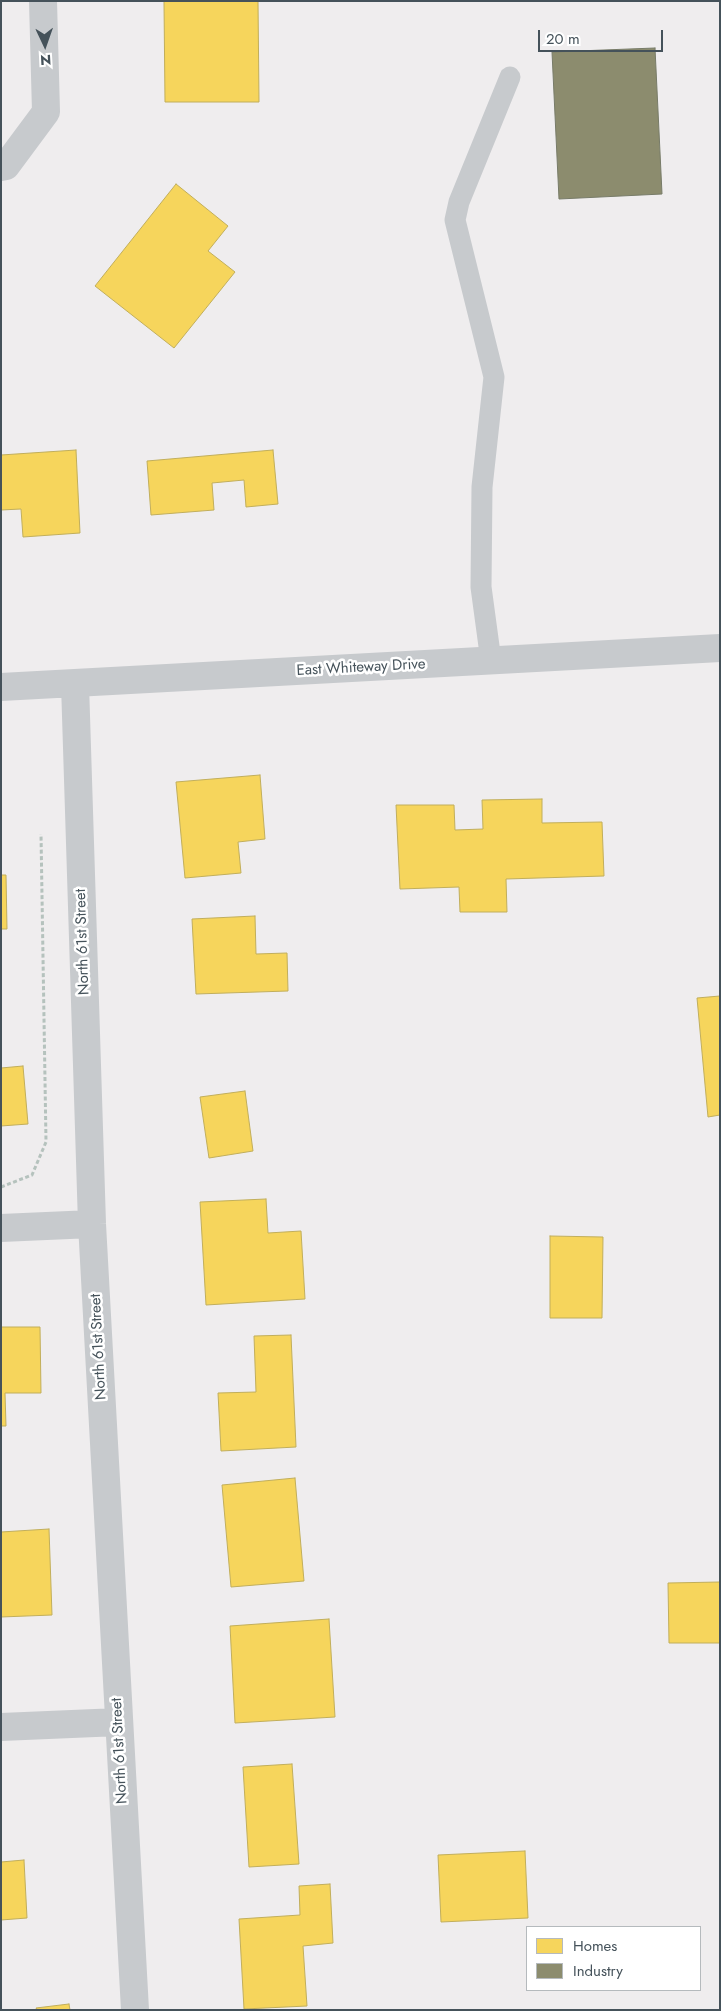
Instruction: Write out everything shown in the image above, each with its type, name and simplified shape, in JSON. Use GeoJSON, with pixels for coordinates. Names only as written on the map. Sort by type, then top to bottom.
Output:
{"type":"FeatureCollection","features":[{"type":"Feature","properties":{"kind":"street"},"geometry":{"type":"LineString","coordinates":[[1,168],[6,166],[46,112],[43,1]]}},
{"type":"Feature","properties":{"kind":"street","name":"East Whiteway Drive"},"geometry":{"type":"LineString","coordinates":[[1,688],[720,648]]}},
{"type":"Feature","properties":{"kind":"street","name":"North 61st Street"},"geometry":{"type":"LineString","coordinates":[[75,684],[92,1224],[135,2010]]}},
{"type":"Feature","properties":{"kind":"street"},"geometry":{"type":"LineString","coordinates":[[1,1228],[92,1224]]}},
{"type":"Feature","properties":{"kind":"street"},"geometry":{"type":"LineString","coordinates":[[1,1727],[118,1722]]}},
{"type":"Feature","properties":{"kind":"lane"},"geometry":{"type":"LineString","coordinates":[[491,661],[481,587],[482,488],[494,376],[455,220],[458,202],[510,77]]}},
{"type":"Feature","properties":{"kind":"path"},"geometry":{"type":"LineString","coordinates":[[1,1187],[32,1175],[46,1142],[41,826]]}},
{"type":"Feature","properties":{"kind":"building: Homes"},"geometry":{"type":"Polygon","coordinates":[[[164,1],[258,1],[259,102],[165,102],[164,1]]]}},
{"type":"Feature","properties":{"kind":"building: Homes"},"geometry":{"type":"Polygon","coordinates":[[[176,184],[228,226],[208,251],[235,272],[174,348],[95,286],[176,184]]]}},
{"type":"Feature","properties":{"kind":"building: Homes"},"geometry":{"type":"Polygon","coordinates":[[[76,450],[80,533],[23,537],[21,509],[1,510],[1,455],[76,450]]]}},
{"type":"Feature","properties":{"kind":"building: Homes"},"geometry":{"type":"Polygon","coordinates":[[[273,450],[278,504],[246,507],[244,480],[212,483],[214,510],[151,515],[147,461],[273,450]]]}},
{"type":"Feature","properties":{"kind":"building: Homes"},"geometry":{"type":"Polygon","coordinates":[[[260,775],[265,839],[238,842],[241,873],[185,878],[176,782],[260,775]]]}},
{"type":"Feature","properties":{"kind":"building: Homes"},"geometry":{"type":"Polygon","coordinates":[[[542,799],[542,823],[602,822],[604,876],[506,879],[507,912],[460,912],[459,887],[400,889],[396,805],[454,805],[455,830],[483,829],[482,800],[542,799]]]}},
{"type":"Feature","properties":{"kind":"building: Homes"},"geometry":{"type":"Polygon","coordinates":[[[1,875],[6,875],[7,929],[1,929],[1,875]]]}},
{"type":"Feature","properties":{"kind":"building: Homes"},"geometry":{"type":"Polygon","coordinates":[[[255,916],[256,954],[287,953],[288,991],[196,994],[192,919],[255,916]]]}},
{"type":"Feature","properties":{"kind":"building: Homes"},"geometry":{"type":"Polygon","coordinates":[[[720,996],[720,1115],[708,1117],[697,998],[720,996]]]}},
{"type":"Feature","properties":{"kind":"building: Homes"},"geometry":{"type":"Polygon","coordinates":[[[23,1066],[28,1124],[1,1126],[1,1068],[23,1066]]]}},
{"type":"Feature","properties":{"kind":"building: Homes"},"geometry":{"type":"Polygon","coordinates":[[[245,1091],[253,1151],[209,1158],[200,1097],[245,1091]]]}},
{"type":"Feature","properties":{"kind":"building: Homes"},"geometry":{"type":"Polygon","coordinates":[[[266,1199],[268,1233],[301,1231],[305,1299],[206,1305],[200,1202],[266,1199]]]}},
{"type":"Feature","properties":{"kind":"building: Homes"},"geometry":{"type":"Polygon","coordinates":[[[550,1236],[603,1237],[602,1318],[550,1318],[550,1236]]]}},
{"type":"Feature","properties":{"kind":"building: Homes"},"geometry":{"type":"Polygon","coordinates":[[[1,1327],[40,1327],[41,1393],[5,1393],[6,1426],[1,1426],[1,1327]]]}},
{"type":"Feature","properties":{"kind":"building: Homes"},"geometry":{"type":"Polygon","coordinates":[[[291,1335],[296,1447],[221,1451],[218,1393],[256,1392],[254,1336],[291,1335]]]}},
{"type":"Feature","properties":{"kind":"building: Homes"},"geometry":{"type":"Polygon","coordinates":[[[295,1478],[304,1581],[231,1587],[222,1485],[295,1478]]]}},
{"type":"Feature","properties":{"kind":"building: Homes"},"geometry":{"type":"Polygon","coordinates":[[[49,1529],[52,1615],[1,1617],[1,1532],[49,1529]]]}},
{"type":"Feature","properties":{"kind":"building: Homes"},"geometry":{"type":"Polygon","coordinates":[[[720,1582],[720,1643],[669,1643],[668,1583],[720,1582]]]}},
{"type":"Feature","properties":{"kind":"building: Homes"},"geometry":{"type":"Polygon","coordinates":[[[329,1619],[335,1717],[235,1723],[230,1626],[329,1619]]]}},
{"type":"Feature","properties":{"kind":"building: Homes"},"geometry":{"type":"Polygon","coordinates":[[[292,1764],[299,1864],[249,1867],[243,1767],[292,1764]]]}},
{"type":"Feature","properties":{"kind":"building: Homes"},"geometry":{"type":"Polygon","coordinates":[[[525,1851],[528,1918],[441,1922],[438,1855],[525,1851]]]}},
{"type":"Feature","properties":{"kind":"building: Homes"},"geometry":{"type":"Polygon","coordinates":[[[24,1860],[27,1918],[1,1920],[1,1862],[24,1860]]]}},
{"type":"Feature","properties":{"kind":"building: Homes"},"geometry":{"type":"Polygon","coordinates":[[[330,1884],[333,1943],[303,1946],[307,2006],[244,2009],[239,1919],[300,1915],[299,1886],[330,1884]]]}},
{"type":"Feature","properties":{"kind":"building: Homes"},"geometry":{"type":"Polygon","coordinates":[[[69,2004],[70,2010],[37,2010],[36,2008],[69,2004]]]}},
{"type":"Feature","properties":{"kind":"building: Industry"},"geometry":{"type":"Polygon","coordinates":[[[655,48],[662,194],[559,199],[552,52],[655,48]]]}}]}
